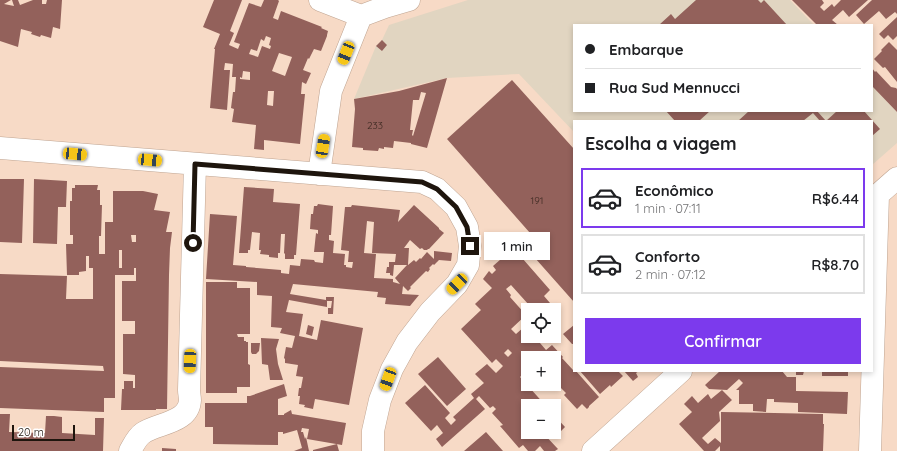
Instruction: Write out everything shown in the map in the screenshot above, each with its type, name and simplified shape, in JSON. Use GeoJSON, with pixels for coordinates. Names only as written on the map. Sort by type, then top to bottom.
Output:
{"type":"FeatureCollection","features":[{"type":"Feature","properties":{"kind":"street"},"geometry":{"type":"LineString","coordinates":[[320,0],[361,16],[410,0]]}},
{"type":"Feature","properties":{"kind":"street"},"geometry":{"type":"LineString","coordinates":[[319,174],[331,90],[361,16]]}},
{"type":"Feature","properties":{"kind":"street"},"geometry":{"type":"LineString","coordinates":[[0,148],[422,182],[437,189],[456,207],[467,227],[470,246],[468,265],[457,284],[430,312],[407,342],[392,369],[380,400],[373,430],[373,451]]}},
{"type":"Feature","properties":{"kind":"street"},"geometry":{"type":"LineString","coordinates":[[130,451],[142,434],[153,428],[178,419],[186,411],[190,402],[189,390],[195,164]]}},
{"type":"Feature","properties":{"kind":"street"},"geometry":{"type":"LineString","coordinates":[[873,299],[875,197],[897,178]]}},
{"type":"Feature","properties":{"kind":"street"},"geometry":{"type":"LineString","coordinates":[[593,451],[680,372]]}},
{"type":"Feature","properties":{"kind":"street"},"geometry":{"type":"LineString","coordinates":[[870,451],[872,372]]}},
{"type":"Feature","properties":{"kind":"shaded area"},"geometry":{"type":"Polygon","coordinates":[[[468,0],[790,0],[813,24],[573,24],[573,112],[873,112],[873,87],[897,112],[897,143],[873,164],[873,120],[573,120],[573,131],[519,74],[447,78],[354,99],[376,46],[382,40],[389,25],[468,0]]]}},
{"type":"Feature","properties":{"kind":"building"},"geometry":{"type":"Polygon","coordinates":[[[0,0],[11,0],[4,4],[14,6],[12,0],[18,0],[20,5],[33,0],[42,0],[42,4],[46,4],[47,0],[62,0],[60,29],[53,27],[51,38],[41,35],[40,37],[31,34],[32,32],[21,29],[18,47],[0,41],[0,0]]]}},
{"type":"Feature","properties":{"kind":"building"},"geometry":{"type":"Polygon","coordinates":[[[214,0],[242,0],[230,31],[234,33],[229,45],[238,49],[240,44],[234,42],[249,3],[261,7],[264,0],[278,0],[279,1],[273,18],[278,20],[281,11],[322,27],[321,28],[328,31],[321,51],[314,49],[303,70],[311,73],[306,84],[302,82],[301,94],[305,94],[300,144],[264,140],[264,150],[254,149],[256,125],[232,122],[234,109],[231,108],[233,92],[235,92],[236,77],[232,77],[233,64],[225,63],[224,70],[230,70],[227,110],[210,108],[214,49],[220,34],[203,27],[214,0]],[[266,36],[264,41],[261,39],[257,51],[251,49],[249,54],[258,57],[262,46],[270,49],[271,46],[269,45],[271,38],[266,36]],[[279,53],[272,71],[285,76],[292,57],[279,53]],[[243,71],[242,78],[240,77],[240,79],[250,80],[250,72],[243,71]],[[268,91],[267,105],[273,106],[274,91],[268,91]]]}},
{"type":"Feature","properties":{"kind":"building"},"geometry":{"type":"Polygon","coordinates":[[[696,0],[758,0],[761,3],[764,0],[786,24],[660,24],[671,14],[675,19],[696,0]]]}},
{"type":"Feature","properties":{"kind":"building"},"geometry":{"type":"Polygon","coordinates":[[[792,0],[822,0],[824,3],[820,7],[824,11],[832,4],[834,7],[841,0],[868,0],[849,17],[843,10],[832,20],[837,24],[816,24],[792,0]]]}},
{"type":"Feature","properties":{"kind":"building"},"geometry":{"type":"Polygon","coordinates":[[[872,0],[897,0],[897,14],[895,12],[886,19],[879,11],[864,24],[856,15],[872,0]]]}},
{"type":"Feature","properties":{"kind":"building"},"geometry":{"type":"Polygon","coordinates":[[[897,17],[897,36],[893,40],[888,35],[884,39],[879,34],[897,17]]]}},
{"type":"Feature","properties":{"kind":"building"},"geometry":{"type":"Polygon","coordinates":[[[382,40],[387,45],[382,51],[376,46],[382,40]]]}},
{"type":"Feature","properties":{"kind":"building"},"geometry":{"type":"Polygon","coordinates":[[[889,42],[897,50],[897,82],[885,67],[883,68],[874,59],[889,42]]]}},
{"type":"Feature","properties":{"kind":"building"},"geometry":{"type":"Polygon","coordinates":[[[873,69],[891,87],[897,89],[897,112],[873,87],[873,69]]]}},
{"type":"Feature","properties":{"kind":"building"},"geometry":{"type":"Polygon","coordinates":[[[447,78],[427,148],[411,143],[394,141],[393,148],[379,148],[378,151],[363,150],[363,148],[352,147],[355,109],[354,99],[399,91],[447,78]],[[421,92],[419,100],[413,100],[410,130],[413,130],[413,136],[426,93],[421,92]]]}},
{"type":"Feature","properties":{"kind":"building"},"geometry":{"type":"Polygon","coordinates":[[[512,80],[573,148],[573,301],[535,258],[545,250],[447,139],[512,80]]]}},
{"type":"Feature","properties":{"kind":"building"},"geometry":{"type":"Polygon","coordinates":[[[667,112],[709,112],[700,120],[674,120],[667,112]]]}},
{"type":"Feature","properties":{"kind":"building"},"geometry":{"type":"Polygon","coordinates":[[[748,112],[818,112],[825,120],[819,120],[813,113],[804,120],[739,120],[748,112]]]}},
{"type":"Feature","properties":{"kind":"building"},"geometry":{"type":"Polygon","coordinates":[[[836,112],[865,112],[872,120],[827,120],[836,112]]]}},
{"type":"Feature","properties":{"kind":"building"},"geometry":{"type":"Polygon","coordinates":[[[873,121],[880,129],[873,135],[873,121]]]}},
{"type":"Feature","properties":{"kind":"building"},"geometry":{"type":"Polygon","coordinates":[[[0,179],[24,179],[22,243],[0,242],[0,179]]]}},
{"type":"Feature","properties":{"kind":"building"},"geometry":{"type":"Polygon","coordinates":[[[34,179],[67,181],[66,207],[58,207],[57,244],[33,243],[34,179]]]}},
{"type":"Feature","properties":{"kind":"building"},"geometry":{"type":"Polygon","coordinates":[[[75,185],[98,185],[97,190],[100,190],[100,205],[102,205],[99,254],[105,254],[105,222],[113,222],[113,191],[143,191],[158,194],[154,210],[170,212],[166,232],[172,232],[169,275],[167,409],[121,410],[124,381],[133,381],[133,388],[135,388],[135,375],[123,374],[123,334],[135,334],[135,321],[122,321],[122,281],[136,281],[136,268],[134,268],[134,275],[115,275],[115,398],[104,398],[104,412],[0,408],[0,367],[104,371],[103,366],[0,361],[0,274],[67,276],[66,299],[93,299],[93,268],[89,268],[89,256],[86,256],[86,271],[79,272],[79,275],[67,275],[66,244],[73,244],[73,235],[70,235],[70,201],[72,201],[72,188],[75,188],[75,185]],[[131,235],[132,242],[136,242],[136,235],[131,235]],[[119,250],[119,268],[122,268],[122,250],[119,250]]]}},
{"type":"Feature","properties":{"kind":"building"},"geometry":{"type":"Polygon","coordinates":[[[244,187],[274,189],[273,202],[300,204],[296,255],[294,255],[294,259],[285,259],[285,234],[281,234],[280,253],[278,253],[278,258],[260,254],[260,233],[252,232],[250,250],[248,250],[248,253],[239,253],[244,187]]]}},
{"type":"Feature","properties":{"kind":"building"},"geometry":{"type":"Polygon","coordinates":[[[318,204],[333,206],[331,235],[329,235],[329,240],[334,241],[333,253],[345,254],[344,265],[346,265],[346,267],[352,268],[353,262],[348,262],[349,251],[341,250],[345,207],[351,207],[352,205],[400,210],[398,222],[414,205],[444,233],[427,250],[422,248],[420,249],[410,240],[404,248],[409,248],[408,265],[414,260],[416,262],[420,258],[421,259],[427,252],[434,259],[434,251],[452,253],[451,261],[439,260],[434,265],[433,264],[429,268],[430,269],[428,272],[426,271],[408,291],[403,286],[402,294],[419,295],[410,306],[385,304],[386,298],[377,297],[378,292],[293,284],[290,294],[326,300],[326,297],[334,297],[333,314],[328,314],[328,308],[331,308],[332,301],[327,301],[327,307],[289,300],[286,312],[303,314],[299,336],[317,340],[321,320],[363,328],[349,405],[315,399],[313,409],[299,404],[299,388],[301,388],[303,377],[296,376],[298,365],[285,363],[284,358],[286,347],[292,348],[295,336],[280,333],[282,328],[271,327],[272,296],[257,295],[257,282],[206,279],[210,214],[237,216],[233,265],[281,270],[281,273],[289,274],[290,265],[300,266],[301,259],[314,260],[315,262],[323,263],[324,252],[314,252],[316,233],[318,234],[318,230],[310,229],[311,214],[313,214],[314,206],[317,206],[318,204]],[[367,221],[364,253],[376,254],[374,278],[393,279],[393,282],[400,284],[395,278],[407,265],[394,265],[393,276],[390,275],[390,273],[386,273],[387,267],[389,267],[389,262],[395,262],[396,254],[372,253],[374,222],[367,221]]]}},
{"type":"Feature","properties":{"kind":"building"},"geometry":{"type":"Polygon","coordinates":[[[502,235],[550,290],[544,296],[550,303],[527,303],[511,285],[506,289],[511,295],[510,297],[521,309],[521,320],[511,329],[516,334],[521,330],[521,343],[540,343],[546,350],[552,345],[558,351],[521,351],[520,377],[521,391],[533,391],[540,399],[521,399],[521,439],[549,439],[558,449],[555,451],[544,451],[540,446],[535,451],[528,451],[523,445],[519,448],[500,426],[503,425],[492,413],[496,409],[493,406],[490,408],[479,396],[476,399],[485,409],[442,447],[436,439],[443,433],[437,425],[431,431],[405,403],[425,385],[450,413],[445,418],[451,425],[456,420],[453,417],[474,398],[471,394],[484,383],[475,374],[487,364],[496,373],[503,366],[496,359],[492,363],[461,329],[481,310],[475,304],[492,288],[483,279],[489,271],[492,274],[496,270],[493,266],[501,259],[491,247],[490,237],[499,238],[502,235]],[[508,349],[504,353],[508,357],[512,353],[508,349]]]}},
{"type":"Feature","properties":{"kind":"building"},"geometry":{"type":"Polygon","coordinates":[[[206,282],[237,282],[237,288],[250,288],[250,334],[237,334],[238,337],[244,337],[244,341],[248,342],[250,387],[237,387],[237,393],[206,393],[206,282]]]}},
{"type":"Feature","properties":{"kind":"building"},"geometry":{"type":"Polygon","coordinates":[[[308,325],[314,327],[312,336],[306,334],[308,325]]]}},
{"type":"Feature","properties":{"kind":"building"},"geometry":{"type":"Polygon","coordinates":[[[573,326],[573,344],[572,344],[563,334],[573,326]]]}},
{"type":"Feature","properties":{"kind":"building"},"geometry":{"type":"Polygon","coordinates":[[[261,338],[279,339],[276,349],[278,364],[283,380],[270,380],[268,365],[262,364],[261,338]]]}},
{"type":"Feature","properties":{"kind":"building"},"geometry":{"type":"Polygon","coordinates":[[[251,343],[260,343],[259,351],[256,354],[252,354],[251,352],[251,343]]]}},
{"type":"Feature","properties":{"kind":"building"},"geometry":{"type":"Polygon","coordinates":[[[561,355],[573,372],[577,372],[599,397],[587,409],[582,404],[577,409],[564,395],[566,393],[561,388],[561,355]]]}},
{"type":"Feature","properties":{"kind":"building"},"geometry":{"type":"Polygon","coordinates":[[[438,357],[466,389],[447,406],[418,374],[438,357]]]}},
{"type":"Feature","properties":{"kind":"building"},"geometry":{"type":"Polygon","coordinates":[[[581,372],[619,372],[623,376],[611,387],[610,385],[600,394],[581,372]]]}},
{"type":"Feature","properties":{"kind":"building"},"geometry":{"type":"Polygon","coordinates":[[[625,372],[638,372],[636,373],[638,377],[633,381],[625,372]]]}},
{"type":"Feature","properties":{"kind":"building"},"geometry":{"type":"Polygon","coordinates":[[[719,372],[783,372],[787,377],[796,377],[796,391],[848,392],[847,414],[798,412],[798,403],[774,402],[774,399],[767,399],[766,412],[753,411],[753,404],[739,404],[739,390],[736,390],[743,383],[739,379],[727,390],[709,389],[705,385],[719,372]]]}},
{"type":"Feature","properties":{"kind":"building"},"geometry":{"type":"Polygon","coordinates":[[[796,372],[804,372],[803,375],[796,375],[796,372]]]}},
{"type":"Feature","properties":{"kind":"building"},"geometry":{"type":"Polygon","coordinates":[[[822,372],[848,372],[848,376],[822,376],[822,372]]]}},
{"type":"Feature","properties":{"kind":"building"},"geometry":{"type":"Polygon","coordinates":[[[284,384],[287,396],[278,399],[278,415],[284,415],[291,410],[292,414],[346,423],[342,445],[307,439],[309,429],[302,428],[301,432],[303,432],[305,439],[306,437],[309,451],[294,451],[302,448],[297,430],[283,434],[283,432],[278,432],[278,445],[213,444],[213,427],[205,427],[205,403],[247,403],[247,396],[284,384]]]}},
{"type":"Feature","properties":{"kind":"building"},"geometry":{"type":"Polygon","coordinates":[[[722,390],[732,400],[719,412],[720,421],[702,438],[708,444],[715,438],[721,443],[721,412],[823,414],[823,451],[720,451],[720,446],[715,451],[704,451],[679,424],[692,412],[684,404],[692,396],[698,403],[708,394],[711,399],[722,390]]]}},
{"type":"Feature","properties":{"kind":"building"},"geometry":{"type":"Polygon","coordinates":[[[0,414],[10,414],[9,432],[45,433],[46,416],[54,416],[62,417],[62,433],[95,435],[95,418],[104,418],[103,451],[0,451],[0,414]]]}},
{"type":"Feature","properties":{"kind":"building"},"geometry":{"type":"Polygon","coordinates":[[[561,423],[565,427],[561,431],[561,423]]]}},
{"type":"Feature","properties":{"kind":"building"},"geometry":{"type":"Polygon","coordinates":[[[486,432],[503,451],[464,451],[486,432]]]}},
{"type":"Feature","properties":{"kind":"building"},"geometry":{"type":"Polygon","coordinates":[[[337,444],[339,451],[313,451],[313,450],[337,444]]]}},
{"type":"Feature","properties":{"kind":"building"},"geometry":{"type":"Polygon","coordinates":[[[162,448],[176,449],[176,451],[162,451],[162,448]]]}},
{"type":"Feature","properties":{"kind":"route"},"geometry":{"type":"LineString","coordinates":[[193,243],[195,164],[422,182],[437,189],[456,207],[467,227],[470,246]]}}]}
